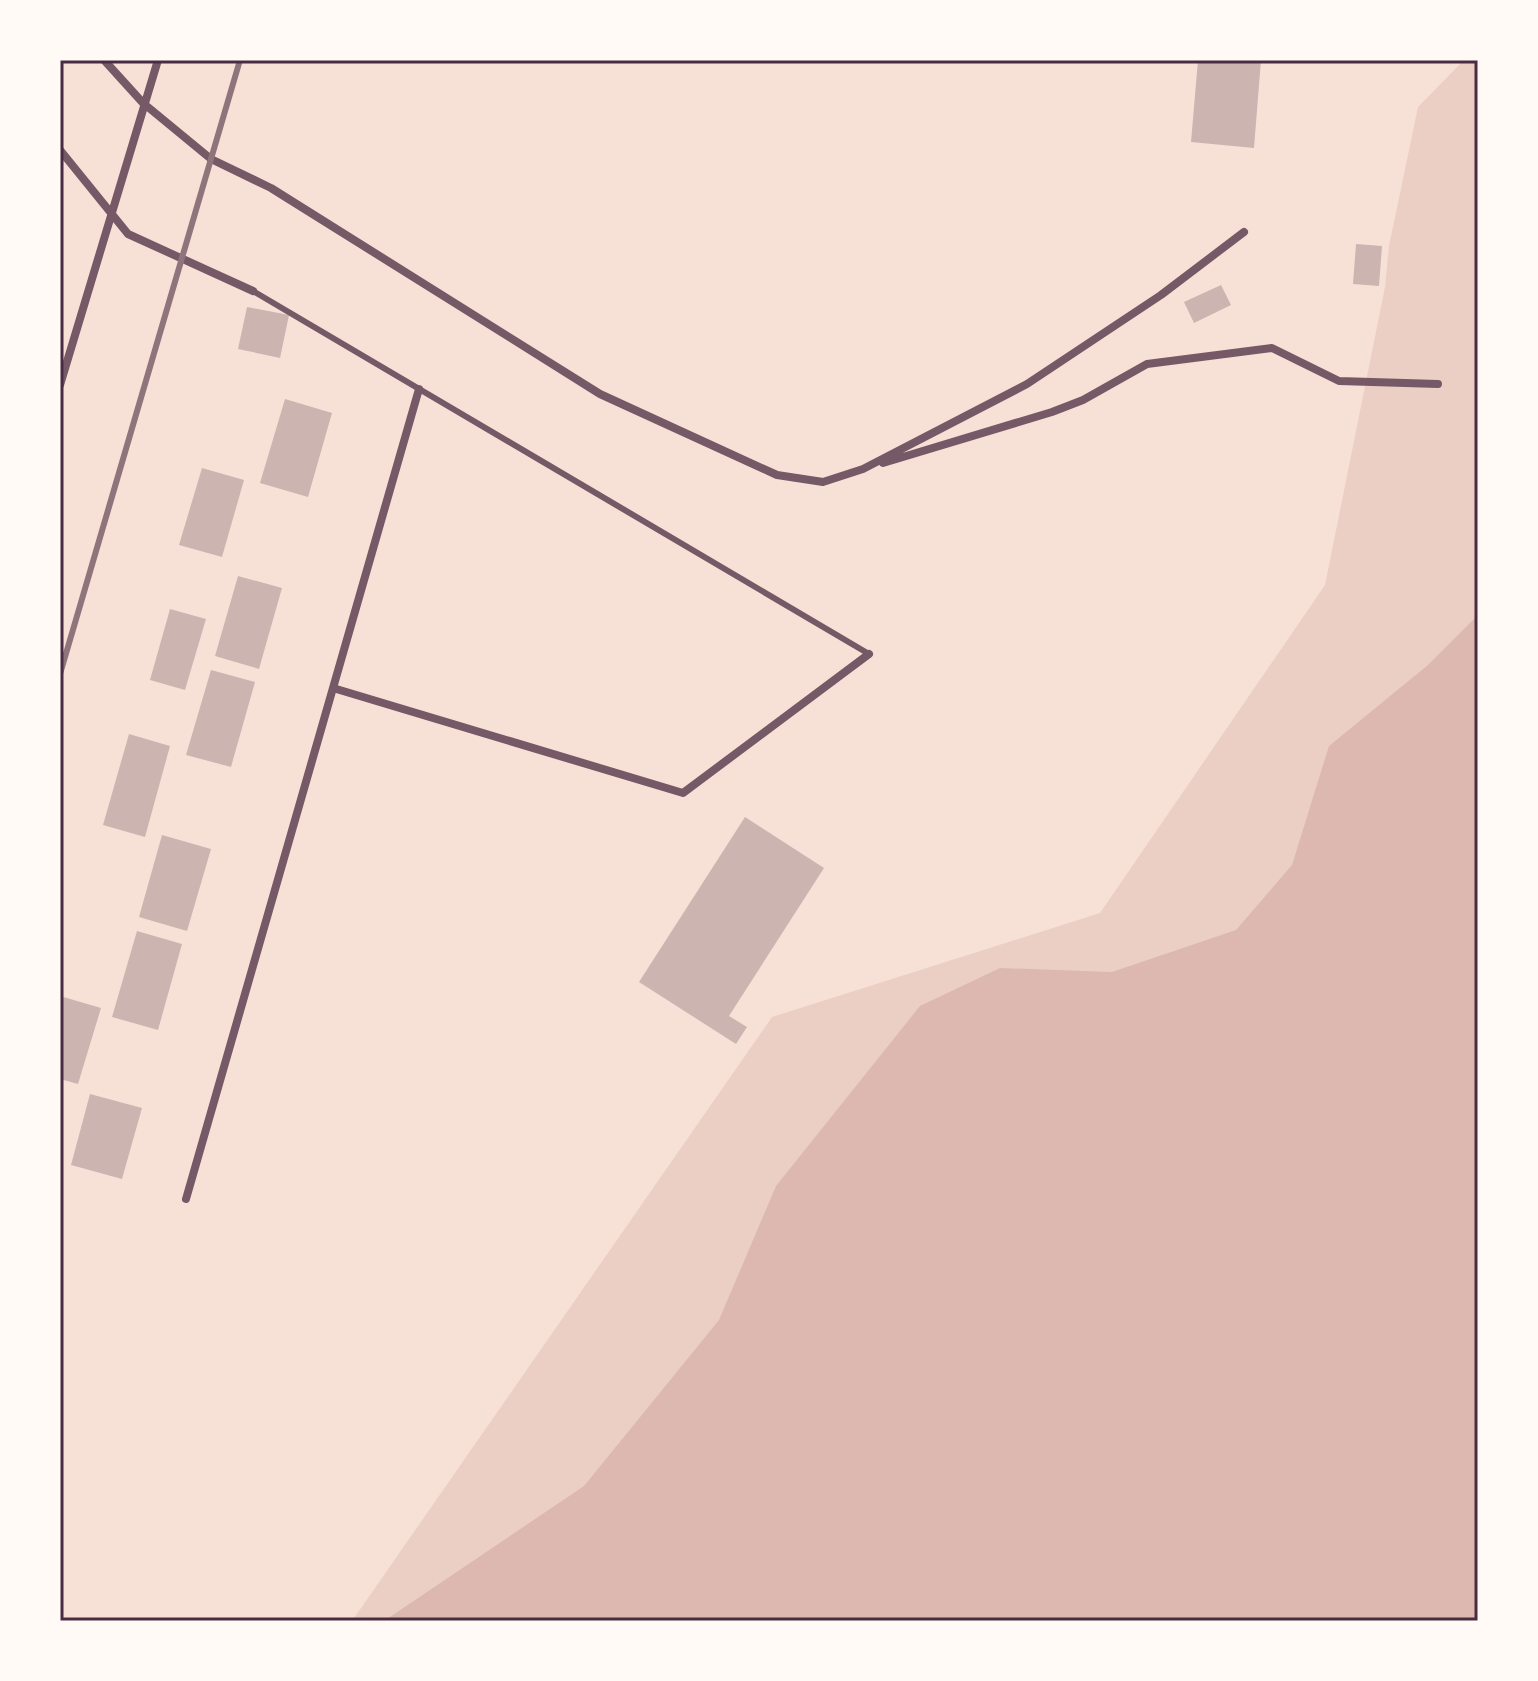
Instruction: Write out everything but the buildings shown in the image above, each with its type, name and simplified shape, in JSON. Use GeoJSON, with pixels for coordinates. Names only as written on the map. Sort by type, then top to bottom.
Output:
{"type":"FeatureCollection","features":[{"type":"Feature","properties":{"kind":"street"},"geometry":{"type":"LineString","coordinates":[[104,60],[143,103],[211,159],[271,188],[600,394],[777,475],[823,482],[1052,412],[1083,400],[1147,364],[1272,348],[1339,381],[1438,384]]}},
{"type":"Feature","properties":{"kind":"street"},"geometry":{"type":"LineString","coordinates":[[60,385],[158,60]]}},
{"type":"Feature","properties":{"kind":"street"},"geometry":{"type":"LineString","coordinates":[[60,150],[128,234],[253,291]]}},
{"type":"Feature","properties":{"kind":"street"},"geometry":{"type":"LineString","coordinates":[[863,469],[1027,384],[1161,295],[1244,232]]}},
{"type":"Feature","properties":{"kind":"street"},"geometry":{"type":"LineString","coordinates":[[186,1199],[419,389]]}},
{"type":"Feature","properties":{"kind":"street"},"geometry":{"type":"LineString","coordinates":[[333,688],[683,793],[869,654]]}},
{"type":"Feature","properties":{"kind":"lane"},"geometry":{"type":"LineString","coordinates":[[253,291],[869,654]]}},
{"type":"Feature","properties":{"kind":"shaded area"},"geometry":{"type":"Polygon","coordinates":[[[1464,60],[1478,60],[1478,1621],[352,1621],[772,1017],[1100,913],[1325,585],[1418,107],[1464,60]]]}},
{"type":"Feature","properties":{"kind":"shaded area"},"geometry":{"type":"Polygon","coordinates":[[[1478,615],[1478,1621],[384,1621],[584,1486],[719,1320],[776,1186],[920,1006],[1000,968],[1112,972],[1236,930],[1292,865],[1329,746],[1428,665],[1478,615]]]}},
{"type":"Feature","properties":{"kind":"railway"},"geometry":{"type":"LineString","coordinates":[[60,674],[240,60]]}}]}
